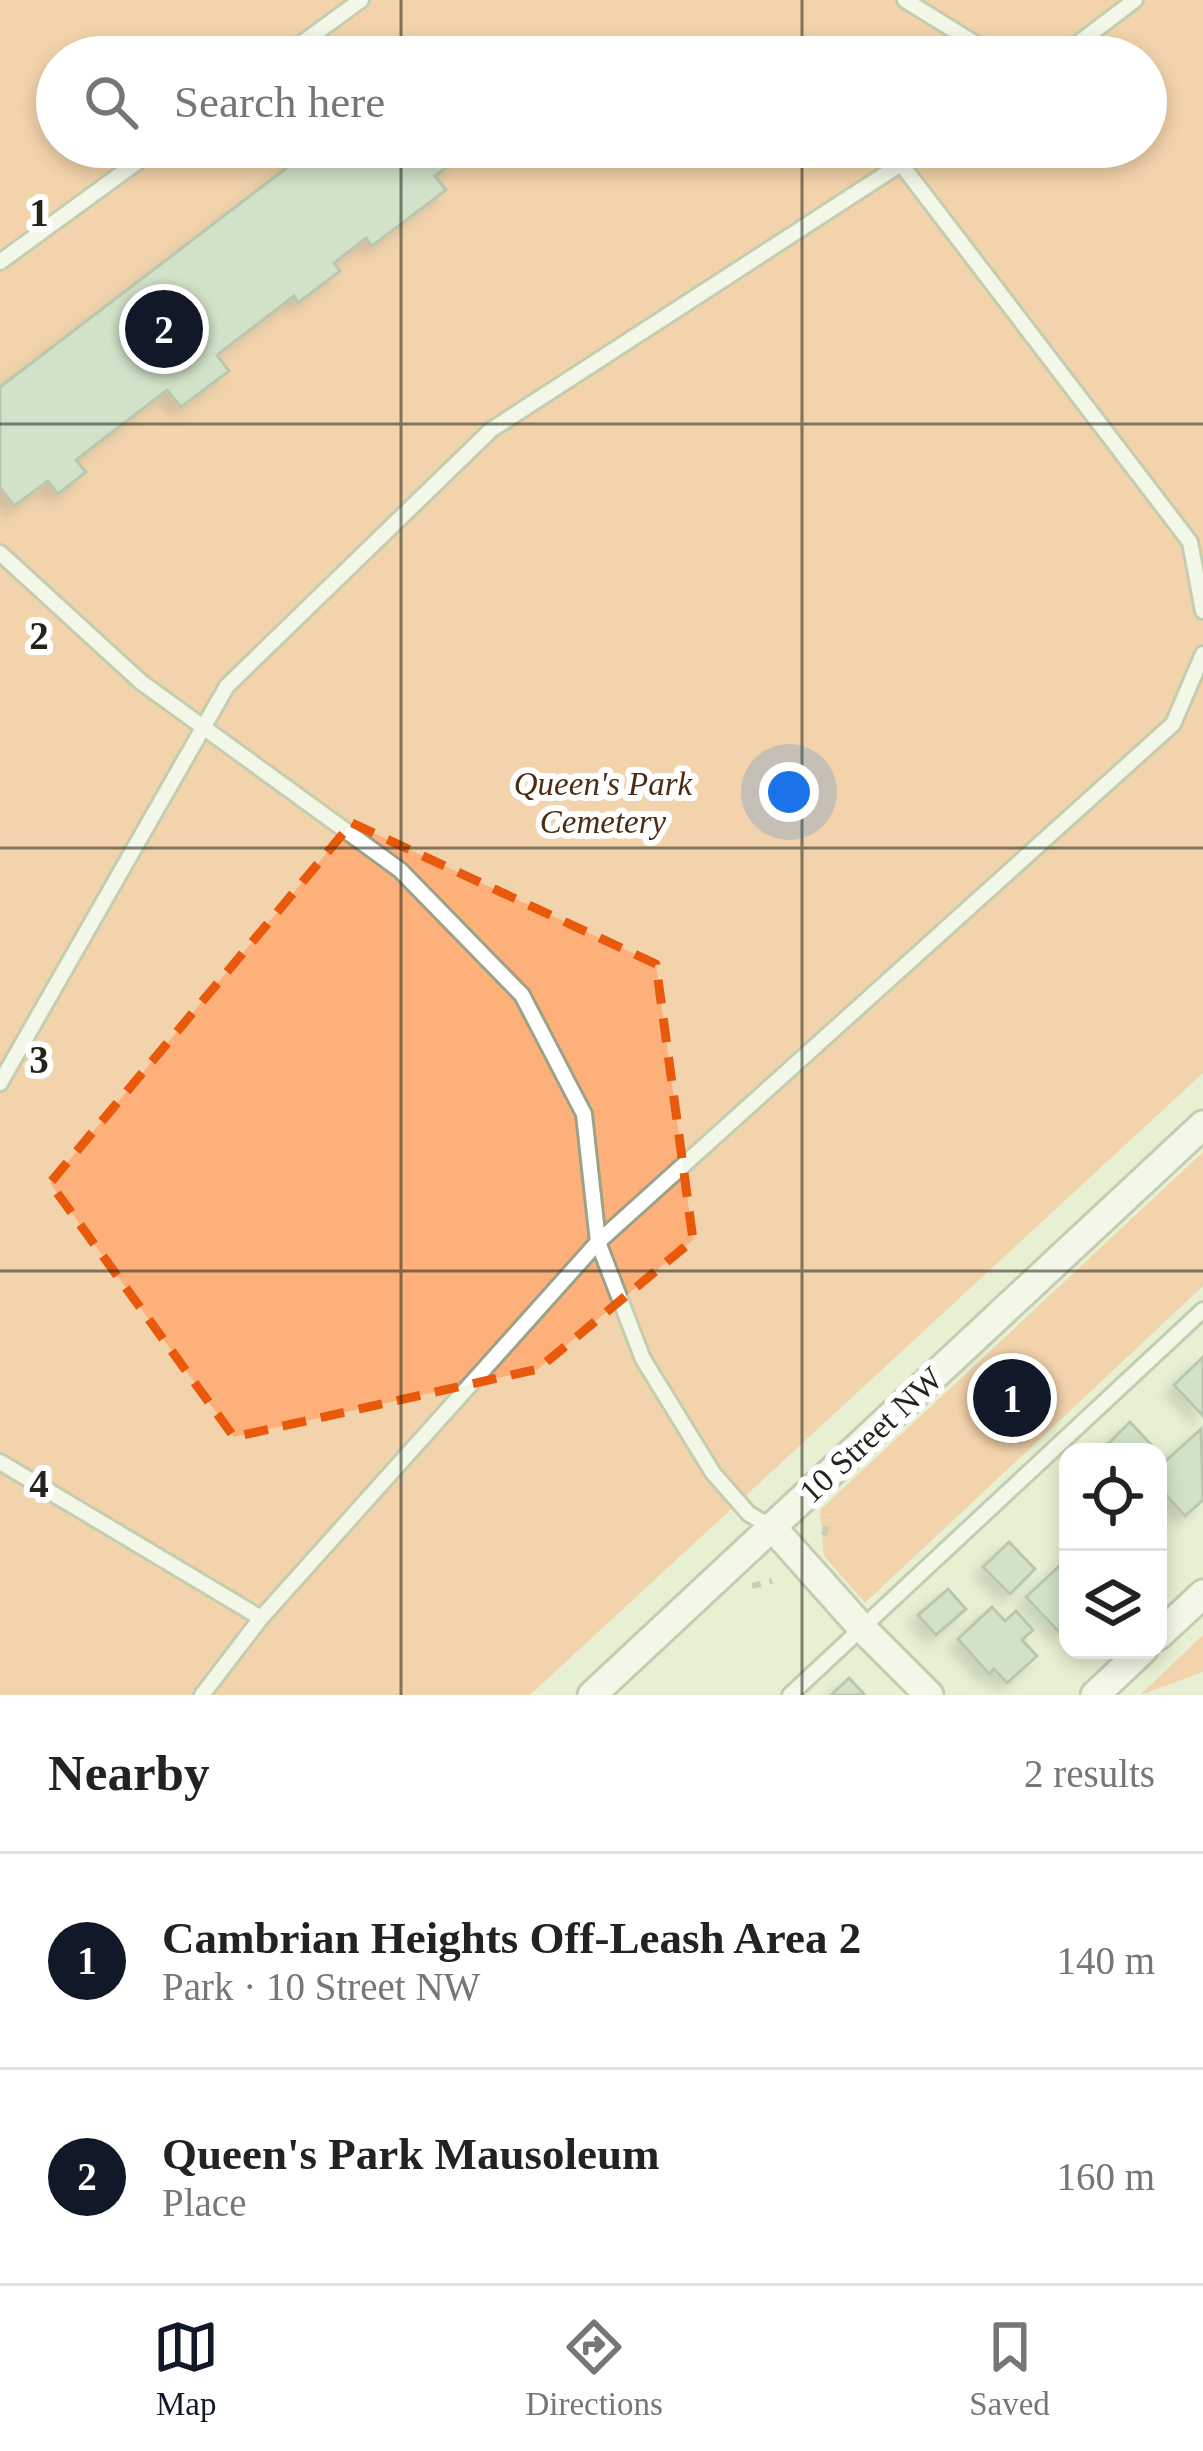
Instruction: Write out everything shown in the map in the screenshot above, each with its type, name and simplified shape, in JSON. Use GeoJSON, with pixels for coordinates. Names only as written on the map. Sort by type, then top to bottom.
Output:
{"type":"FeatureCollection","features":[{"type":"Feature","properties":{"kind":"street","name":"10 Street NW"},"geometry":{"type":"LineString","coordinates":[[592,1695],[1203,1125]]}},
{"type":"Feature","properties":{"kind":"street"},"geometry":{"type":"LineString","coordinates":[[772,1527],[928,1695]]}},
{"type":"Feature","properties":{"kind":"street"},"geometry":{"type":"LineString","coordinates":[[1167,1628],[1203,1594]]}},
{"type":"Feature","properties":{"kind":"street"},"geometry":{"type":"LineString","coordinates":[[1095,1695],[1133,1659]]}},
{"type":"Feature","properties":{"kind":"lane"},"geometry":{"type":"LineString","coordinates":[[312,36],[361,0]]}},
{"type":"Feature","properties":{"kind":"lane"},"geometry":{"type":"LineString","coordinates":[[905,0],[963,36]]}},
{"type":"Feature","properties":{"kind":"lane"},"geometry":{"type":"LineString","coordinates":[[1088,36],[1135,0]]}},
{"type":"Feature","properties":{"kind":"lane"},"geometry":{"type":"LineString","coordinates":[[0,262],[129,168]]}},
{"type":"Feature","properties":{"kind":"lane"},"geometry":{"type":"LineString","coordinates":[[0,1083],[227,686],[491,430],[895,168]]}},
{"type":"Feature","properties":{"kind":"lane"},"geometry":{"type":"LineString","coordinates":[[904,168],[1190,542],[1203,611]]}},
{"type":"Feature","properties":{"kind":"lane"},"geometry":{"type":"LineString","coordinates":[[0,554],[141,682],[400,870],[521,994],[584,1114],[598,1242],[643,1359],[716,1477],[749,1514],[772,1527]]}},
{"type":"Feature","properties":{"kind":"lane"},"geometry":{"type":"LineString","coordinates":[[202,1695],[261,1618],[598,1242],[1173,724],[1203,654]]}},
{"type":"Feature","properties":{"kind":"lane"},"geometry":{"type":"LineString","coordinates":[[790,1695],[1203,1310]]}},
{"type":"Feature","properties":{"kind":"lane"},"geometry":{"type":"LineString","coordinates":[[0,1462],[261,1618]]}},
{"type":"Feature","properties":{"kind":"highlighted area"},"geometry":{"type":"Polygon","coordinates":[[[352,823],[656,964],[693,1240],[538,1369],[234,1437],[50,1183],[352,823]]]}},
{"type":"Feature","properties":{"kind":"green space","name":"Queen's Park Cemetery"},"geometry":{"type":"Polygon","coordinates":[[[0,0],[1203,0],[1203,1073],[530,1695],[0,1695],[0,0]]]}},
{"type":"Feature","properties":{"kind":"green space"},"geometry":{"type":"Polygon","coordinates":[[[1203,1152],[1203,1286],[865,1603],[824,1556],[820,1510],[1203,1152]]]}},
{"type":"Feature","properties":{"kind":"green space"},"geometry":{"type":"Polygon","coordinates":[[[1203,1635],[1203,1672],[1140,1695],[1203,1635]]]}},
{"type":"Feature","properties":{"kind":"building"},"geometry":{"type":"Polygon","coordinates":[[[287,168],[446,168],[435,176],[446,190],[372,246],[366,238],[334,263],[340,271],[298,303],[294,296],[217,355],[229,371],[181,407],[167,390],[76,460],[86,472],[58,494],[48,481],[14,506],[0,488],[0,387],[287,168]]]}},
{"type":"Feature","properties":{"kind":"building"},"geometry":{"type":"Polygon","coordinates":[[[1203,1357],[1203,1416],[1174,1385],[1203,1357]]]}},
{"type":"Feature","properties":{"kind":"building"},"geometry":{"type":"Polygon","coordinates":[[[1130,1422],[1150,1443],[1109,1443],[1130,1422]]]}},
{"type":"Feature","properties":{"kind":"building"},"geometry":{"type":"Polygon","coordinates":[[[1201,1429],[1203,1500],[1185,1516],[1167,1496],[1167,1460],[1201,1429]]]}},
{"type":"Feature","properties":{"kind":"building"},"geometry":{"type":"Polygon","coordinates":[[[1009,1542],[1035,1569],[1010,1594],[983,1567],[1009,1542]]]}},
{"type":"Feature","properties":{"kind":"building"},"geometry":{"type":"Polygon","coordinates":[[[1059,1566],[1059,1632],[1026,1597],[1059,1566]]]}},
{"type":"Feature","properties":{"kind":"building"},"geometry":{"type":"Polygon","coordinates":[[[948,1589],[966,1609],[936,1635],[918,1615],[948,1589]]]}},
{"type":"Feature","properties":{"kind":"building"},"geometry":{"type":"Polygon","coordinates":[[[992,1607],[1005,1621],[1016,1611],[1033,1630],[1022,1640],[1037,1656],[1007,1683],[994,1669],[989,1674],[958,1639],[992,1607]]]}},
{"type":"Feature","properties":{"kind":"building"},"geometry":{"type":"Polygon","coordinates":[[[849,1678],[865,1695],[831,1695],[849,1678]]]}},
{"type":"Feature","properties":{"kind":"place","name":"Queen's Park Mausoleum"},"geometry":{"type":"Point","coordinates":[164,329]}},
{"type":"Feature","properties":{"kind":"place","name":"Cambrian Heights Off-Leash Area 2"},"geometry":{"type":"Point","coordinates":[1012,1398]}}]}
